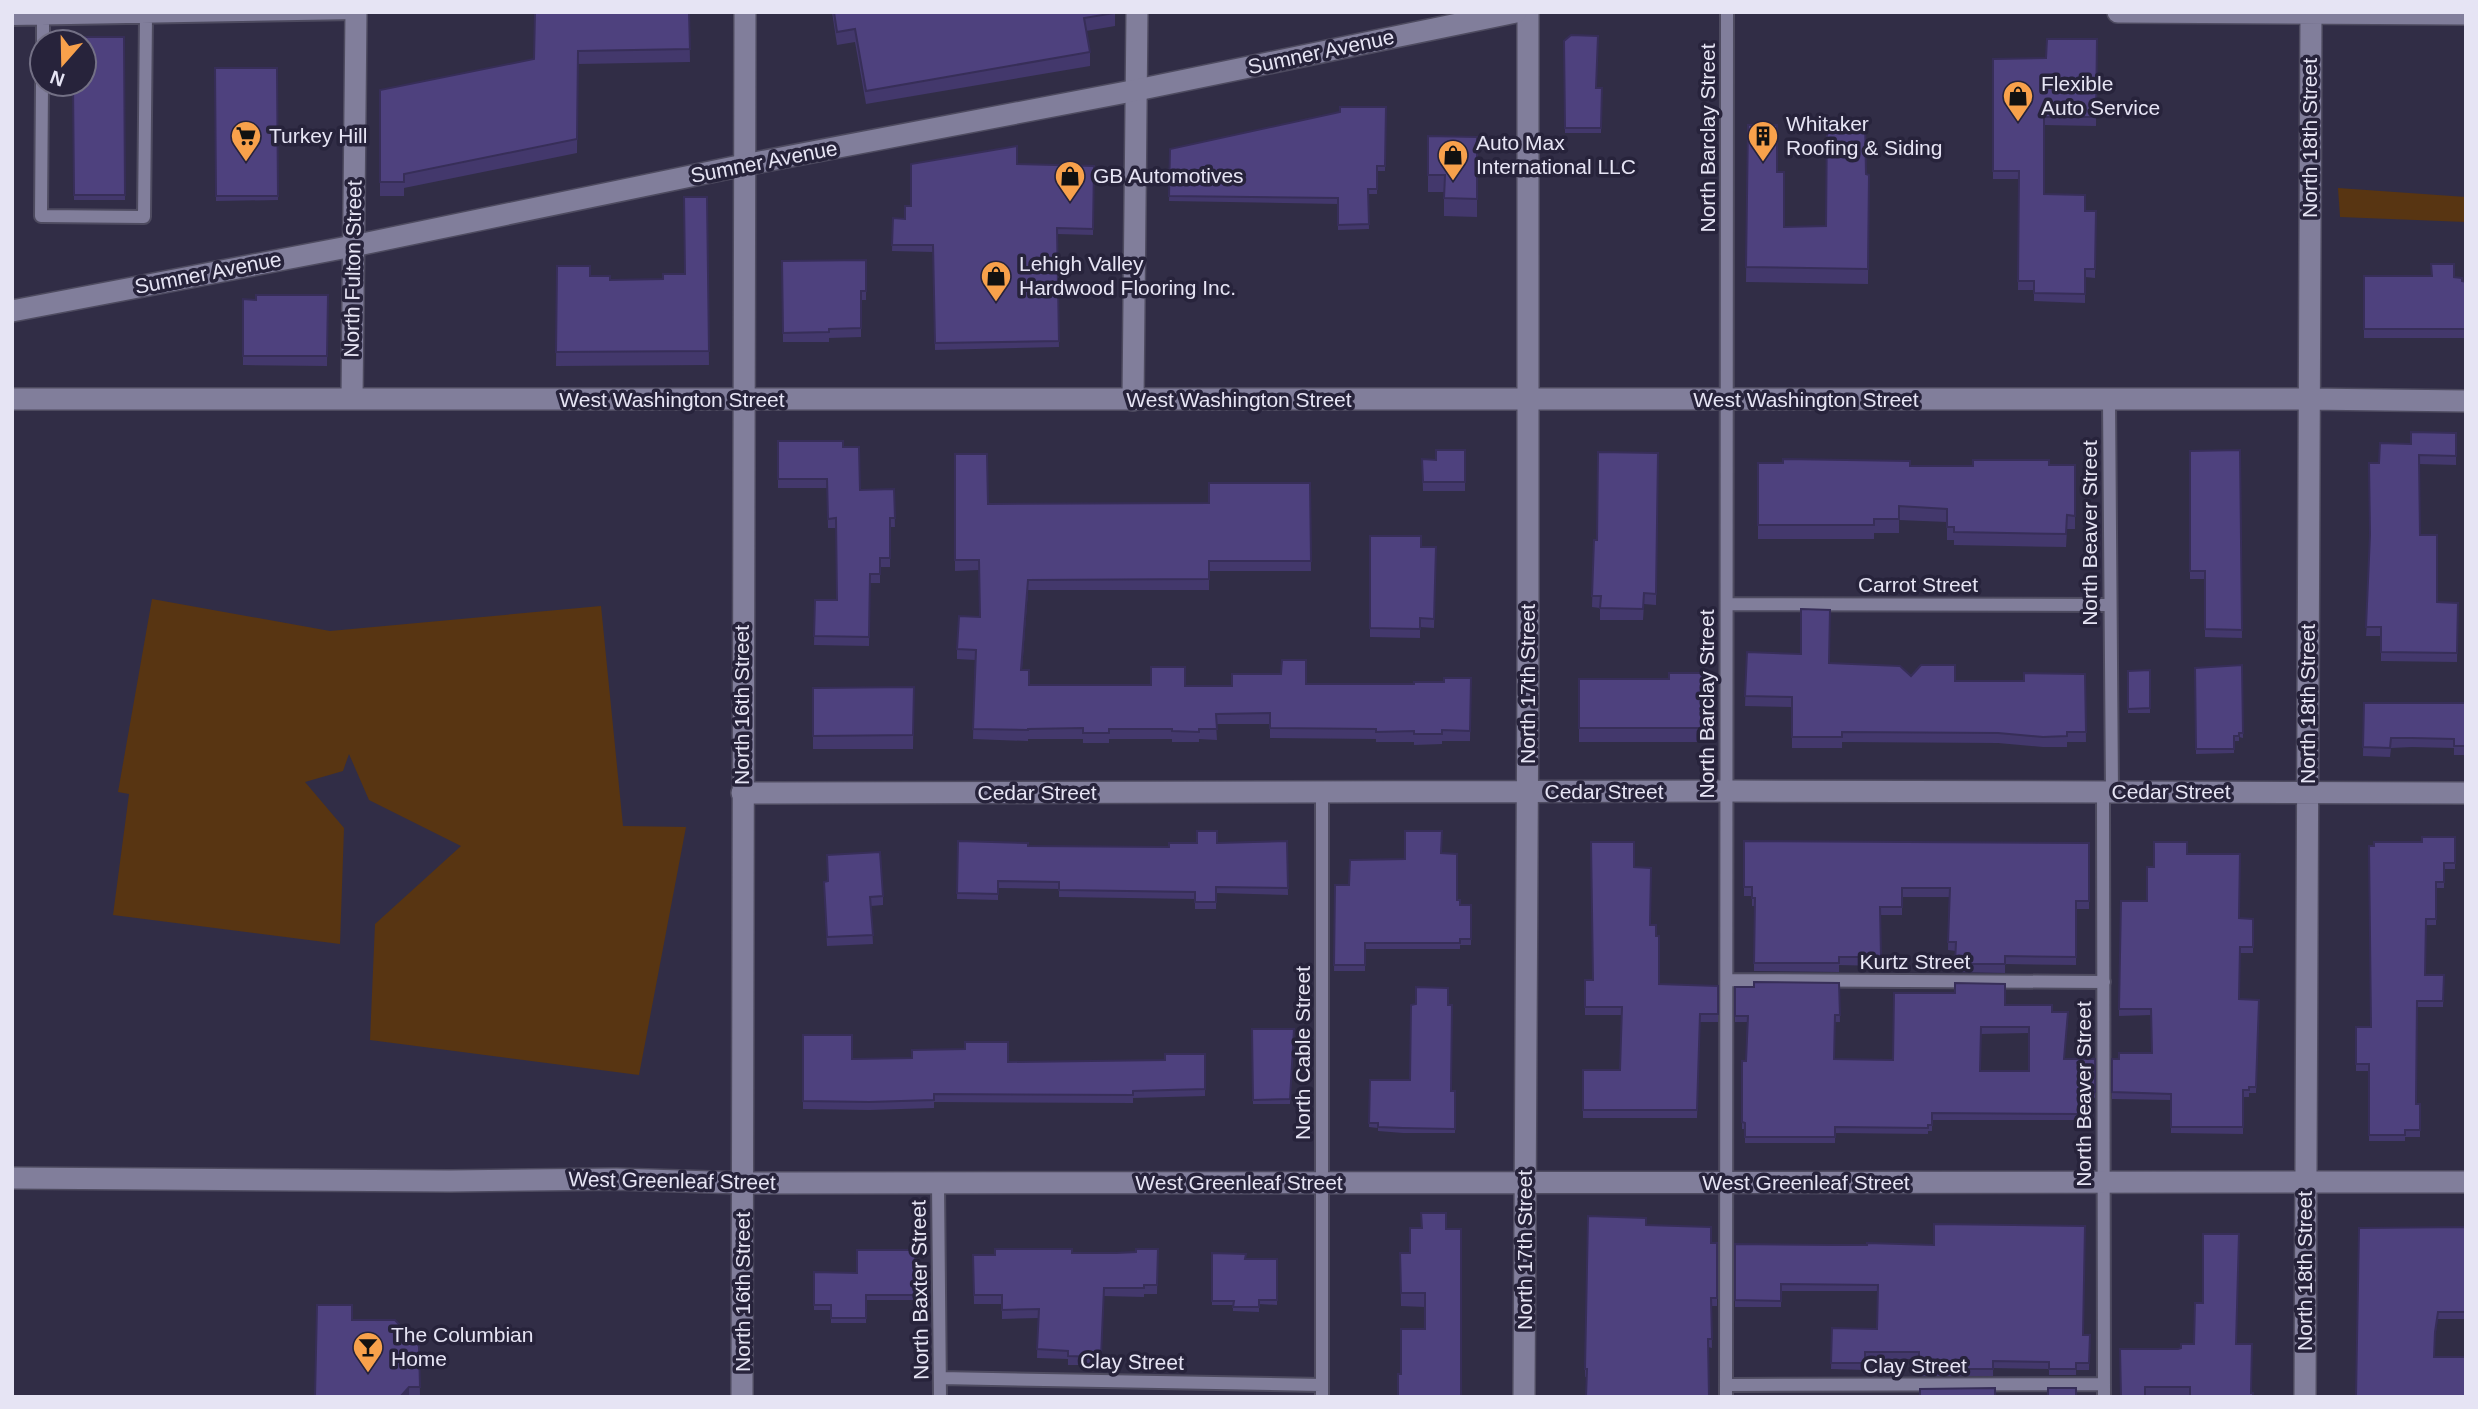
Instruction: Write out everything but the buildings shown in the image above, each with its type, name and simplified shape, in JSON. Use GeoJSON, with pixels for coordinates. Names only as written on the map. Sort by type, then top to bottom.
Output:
{"type":"FeatureCollection","features":[{"type":"Feature","properties":{"kind":"street","name":"North 16th Street"},"geometry":{"type":"LineString","coordinates":[[742,1397],[745,12]]}},
{"type":"Feature","properties":{"kind":"street"},"geometry":{"type":"LineString","coordinates":[[1133,400],[1137,12]]}},
{"type":"Feature","properties":{"kind":"street","name":"Sumner Avenue"},"geometry":{"type":"LineString","coordinates":[[12,311],[353,246],[744,165],[1137,90],[1516,12]]}},
{"type":"Feature","properties":{"kind":"street","name":"North 17th Street"},"geometry":{"type":"LineString","coordinates":[[1524,1397],[1528,792],[1528,12]]}},
{"type":"Feature","properties":{"kind":"street"},"geometry":{"type":"LineString","coordinates":[[2118,12],[2466,14]]}},
{"type":"Feature","properties":{"kind":"street","name":"North Fulton Street"},"geometry":{"type":"LineString","coordinates":[[352,399],[356,13]]}},
{"type":"Feature","properties":{"kind":"street","name":"North 18th Street"},"geometry":{"type":"LineString","coordinates":[[2305,1397],[2311,13]]}},
{"type":"Feature","properties":{"kind":"street","name":"West Washington Street"},"geometry":{"type":"LineString","coordinates":[[12,399],[2466,401]]}},
{"type":"Feature","properties":{"kind":"street","name":"Cedar Street"},"geometry":{"type":"LineString","coordinates":[[742,793],[2466,793]]}},
{"type":"Feature","properties":{"kind":"street","name":"West Greenleaf Street"},"geometry":{"type":"LineString","coordinates":[[12,1178],[436,1181],[616,1179],[743,1183],[2466,1182]]}},
{"type":"Feature","properties":{"kind":"lane","name":"North Barclay Street"},"geometry":{"type":"LineString","coordinates":[[1726,1391],[1727,12]]}},
{"type":"Feature","properties":{"kind":"lane"},"geometry":{"type":"LineString","coordinates":[[12,19],[356,13]]}},
{"type":"Feature","properties":{"kind":"lane"},"geometry":{"type":"LineString","coordinates":[[43,98],[41,216],[144,217],[146,16]]}},
{"type":"Feature","properties":{"kind":"lane"},"geometry":{"type":"LineString","coordinates":[[43,18],[43,28]]}},
{"type":"Feature","properties":{"kind":"lane","name":"North Beaver Street"},"geometry":{"type":"LineString","coordinates":[[2104,1390],[2109,400]]}},
{"type":"Feature","properties":{"kind":"lane","name":"Carrot Street"},"geometry":{"type":"LineString","coordinates":[[1727,604],[2110,605]]}},
{"type":"Feature","properties":{"kind":"lane","name":"North Cable Street"},"geometry":{"type":"LineString","coordinates":[[1322,792],[1322,1391]]}},
{"type":"Feature","properties":{"kind":"lane","name":"Kurtz Street"},"geometry":{"type":"LineString","coordinates":[[1727,980],[2104,982]]}},
{"type":"Feature","properties":{"kind":"lane","name":"North Baxter Street"},"geometry":{"type":"LineString","coordinates":[[938,1183],[940,1397]]}},
{"type":"Feature","properties":{"kind":"lane","name":"Clay Street"},"geometry":{"type":"LineString","coordinates":[[940,1378],[1322,1391]]}},
{"type":"Feature","properties":{"kind":"lane","name":"Clay Street"},"geometry":{"type":"LineString","coordinates":[[1726,1391],[2104,1390]]}},
{"type":"Feature","properties":{"kind":"shaded area"},"geometry":{"type":"Polygon","coordinates":[[[2338,188],[2466,197],[2466,222],[2340,217],[2338,188]]]}},
{"type":"Feature","properties":{"kind":"shaded area"},"geometry":{"type":"Polygon","coordinates":[[[152,599],[330,631],[601,606],[623,826],[686,827],[639,1075],[370,1040],[375,924],[461,846],[369,800],[349,754],[343,771],[305,782],[344,828],[340,944],[113,915],[129,794],[118,792],[152,599]]]}},
{"type":"Feature","properties":{"kind":"place","name":"Flexible Auto Service"},"geometry":{"type":"Point","coordinates":[2018,123]}},
{"type":"Feature","properties":{"kind":"place","name":"Turkey Hill"},"geometry":{"type":"Point","coordinates":[246,163]}},
{"type":"Feature","properties":{"kind":"place","name":"Whitaker Roofing & Siding"},"geometry":{"type":"Point","coordinates":[1763,163]}},
{"type":"Feature","properties":{"kind":"place","name":"Auto Max International LLC"},"geometry":{"type":"Point","coordinates":[1453,182]}},
{"type":"Feature","properties":{"kind":"place","name":"GB Automotives"},"geometry":{"type":"Point","coordinates":[1070,203]}},
{"type":"Feature","properties":{"kind":"place","name":"Lehigh Valley Hardwood Flooring Inc."},"geometry":{"type":"Point","coordinates":[996,303]}},
{"type":"Feature","properties":{"kind":"place","name":"The Columbian Home"},"geometry":{"type":"Point","coordinates":[368,1374]}}]}
